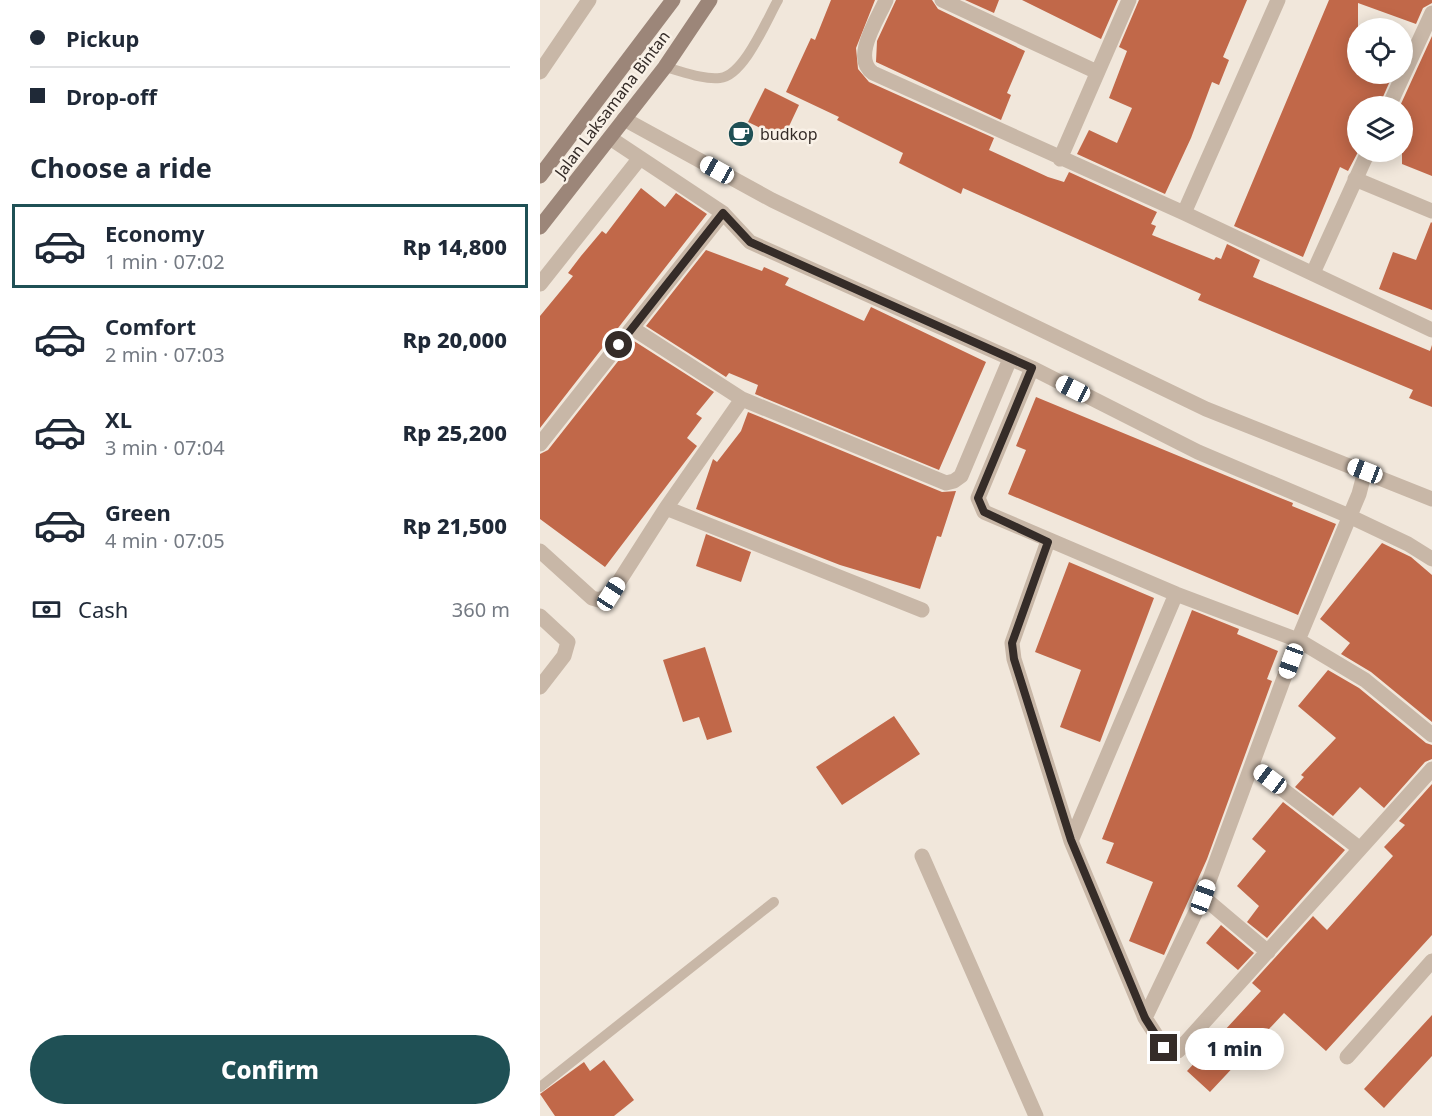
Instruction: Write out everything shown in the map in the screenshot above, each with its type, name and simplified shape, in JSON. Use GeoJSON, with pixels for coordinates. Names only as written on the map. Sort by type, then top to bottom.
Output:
{"type":"FeatureCollection","features":[{"type":"Feature","properties":{"kind":"main road","name":"Jalan Laksamana Bintan"},"geometry":{"type":"LineString","coordinates":[[540,227],[664,67],[710,0]]}},
{"type":"Feature","properties":{"kind":"main road","name":"Jalan Laksamana Bintan"},"geometry":{"type":"LineString","coordinates":[[540,176],[670,1]]}},
{"type":"Feature","properties":{"kind":"street"},"geometry":{"type":"LineString","coordinates":[[540,72],[589,0]]}},
{"type":"Feature","properties":{"kind":"street"},"geometry":{"type":"LineString","coordinates":[[886,0],[863,58],[867,69],[1060,159],[1185,213],[1432,330]]}},
{"type":"Feature","properties":{"kind":"street"},"geometry":{"type":"LineString","coordinates":[[942,0],[1097,72]]}},
{"type":"Feature","properties":{"kind":"street"},"geometry":{"type":"LineString","coordinates":[[1060,159],[1129,0]]}},
{"type":"Feature","properties":{"kind":"street"},"geometry":{"type":"LineString","coordinates":[[1185,213],[1278,0]]}},
{"type":"Feature","properties":{"kind":"street"},"geometry":{"type":"LineString","coordinates":[[1394,96],[1432,13]]}},
{"type":"Feature","properties":{"kind":"street"},"geometry":{"type":"LineString","coordinates":[[624,119],[772,200],[1206,409],[1432,499]]}},
{"type":"Feature","properties":{"kind":"street"},"geometry":{"type":"LineString","coordinates":[[610,138],[723,213],[750,242],[1032,368],[1198,452],[1349,516],[1408,543],[1432,559]]}},
{"type":"Feature","properties":{"kind":"street"},"geometry":{"type":"LineString","coordinates":[[540,284],[640,158]]}},
{"type":"Feature","properties":{"kind":"street"},"geometry":{"type":"LineString","coordinates":[[1313,273],[1363,162]]}},
{"type":"Feature","properties":{"kind":"street"},"geometry":{"type":"LineString","coordinates":[[1355,179],[1432,211]]}},
{"type":"Feature","properties":{"kind":"street"},"geometry":{"type":"LineString","coordinates":[[540,444],[723,213]]}},
{"type":"Feature","properties":{"kind":"street"},"geometry":{"type":"LineString","coordinates":[[632,328],[742,399],[946,483],[961,476],[1011,359]]}},
{"type":"Feature","properties":{"kind":"street"},"geometry":{"type":"LineString","coordinates":[[1032,368],[978,498],[984,512],[1048,542],[1298,640],[1365,680],[1432,735]]}},
{"type":"Feature","properties":{"kind":"street"},"geometry":{"type":"LineString","coordinates":[[540,551],[592,598],[606,598],[611,594],[666,508],[742,399]]}},
{"type":"Feature","properties":{"kind":"street"},"geometry":{"type":"LineString","coordinates":[[1145,1018],[1203,897],[1298,640],[1359,494],[1365,471]]}},
{"type":"Feature","properties":{"kind":"street"},"geometry":{"type":"LineString","coordinates":[[666,508],[922,610]]}},
{"type":"Feature","properties":{"kind":"street"},"geometry":{"type":"LineString","coordinates":[[1048,542],[1012,643],[1014,659],[1071,840],[1145,1018],[1164,1048],[1175,1053],[1432,769]]}},
{"type":"Feature","properties":{"kind":"street"},"geometry":{"type":"LineString","coordinates":[[1071,840],[1176,594]]}},
{"type":"Feature","properties":{"kind":"street"},"geometry":{"type":"LineString","coordinates":[[540,616],[568,642],[564,656],[540,687]]}},
{"type":"Feature","properties":{"kind":"street"},"geometry":{"type":"LineString","coordinates":[[1252,766],[1359,848]]}},
{"type":"Feature","properties":{"kind":"street"},"geometry":{"type":"LineString","coordinates":[[922,856],[1036,1116]]}},
{"type":"Feature","properties":{"kind":"street"},"geometry":{"type":"LineString","coordinates":[[1203,897],[1268,952]]}},
{"type":"Feature","properties":{"kind":"street"},"geometry":{"type":"LineString","coordinates":[[1347,1057],[1432,961]]}},
{"type":"Feature","properties":{"kind":"lane"},"geometry":{"type":"LineString","coordinates":[[664,67],[715,78],[727,77],[743,63],[778,0]]}},
{"type":"Feature","properties":{"kind":"lane"},"geometry":{"type":"LineString","coordinates":[[540,1088],[774,902]]}},
{"type":"Feature","properties":{"kind":"building"},"geometry":{"type":"Polygon","coordinates":[[[831,0],[875,0],[856,48],[858,69],[869,82],[994,138],[989,150],[1048,177],[1064,182],[1069,172],[1157,212],[1151,224],[1156,226],[1152,235],[1214,260],[1216,257],[1221,259],[1227,244],[1260,260],[1253,277],[1430,351],[1432,345],[1432,407],[1409,398],[1413,390],[1198,300],[1201,294],[963,188],[961,194],[899,163],[903,153],[837,120],[839,117],[786,92],[811,38],[815,40],[831,0]]]}},
{"type":"Feature","properties":{"kind":"building"},"geometry":{"type":"Polygon","coordinates":[[[896,0],[932,0],[938,9],[1025,51],[1007,93],[1011,95],[1001,120],[876,62],[877,41],[896,0]]]}},
{"type":"Feature","properties":{"kind":"building"},"geometry":{"type":"Polygon","coordinates":[[[965,0],[999,0],[994,13],[965,0]]]}},
{"type":"Feature","properties":{"kind":"building"},"geometry":{"type":"Polygon","coordinates":[[[1022,0],[1118,0],[1101,39],[1022,0]]]}},
{"type":"Feature","properties":{"kind":"building"},"geometry":{"type":"Polygon","coordinates":[[[1139,0],[1247,0],[1223,57],[1229,60],[1219,85],[1212,82],[1191,138],[1165,194],[1077,154],[1089,130],[1117,143],[1132,108],[1109,98],[1127,51],[1119,47],[1139,0]]]}},
{"type":"Feature","properties":{"kind":"building"},"geometry":{"type":"Polygon","coordinates":[[[1329,0],[1432,0],[1432,3],[1423,8],[1416,24],[1413,23],[1413,18],[1399,18],[1358,3],[1358,18],[1347,18],[1347,84],[1389,84],[1383,96],[1347,96],[1347,162],[1353,162],[1348,171],[1340,167],[1303,257],[1234,226],[1329,0]]]}},
{"type":"Feature","properties":{"kind":"building"},"geometry":{"type":"Polygon","coordinates":[[[1432,36],[1432,176],[1402,164],[1402,162],[1413,162],[1413,96],[1405,96],[1410,84],[1413,84],[1413,78],[1432,36]]]}},
{"type":"Feature","properties":{"kind":"building"},"geometry":{"type":"Polygon","coordinates":[[[765,88],[799,105],[783,139],[748,122],[765,88]]]}},
{"type":"Feature","properties":{"kind":"building"},"geometry":{"type":"Polygon","coordinates":[[[641,188],[665,207],[676,193],[707,214],[540,428],[540,316],[573,276],[568,273],[581,256],[602,231],[606,234],[641,188]]]}},
{"type":"Feature","properties":{"kind":"building"},"geometry":{"type":"Polygon","coordinates":[[[1431,222],[1432,310],[1379,289],[1393,252],[1416,260],[1431,222]]]}},
{"type":"Feature","properties":{"kind":"building"},"geometry":{"type":"Polygon","coordinates":[[[706,250],[762,271],[764,267],[789,278],[785,285],[864,321],[871,307],[986,362],[939,470],[755,394],[758,385],[729,373],[726,377],[646,326],[706,250]]]}},
{"type":"Feature","properties":{"kind":"building"},"geometry":{"type":"Polygon","coordinates":[[[634,341],[714,392],[696,414],[702,418],[687,438],[697,446],[605,567],[540,519],[540,454],[548,450],[634,341]]]}},
{"type":"Feature","properties":{"kind":"building"},"geometry":{"type":"Polygon","coordinates":[[[1036,397],[1293,503],[1292,506],[1336,524],[1298,615],[1008,494],[1026,450],[1016,446],[1036,397]]]}},
{"type":"Feature","properties":{"kind":"building"},"geometry":{"type":"Polygon","coordinates":[[[748,412],[942,492],[956,491],[941,537],[937,536],[920,589],[840,565],[696,509],[713,459],[717,462],[741,431],[748,412]]]}},
{"type":"Feature","properties":{"kind":"building"},"geometry":{"type":"Polygon","coordinates":[[[706,534],[751,552],[741,582],[696,566],[706,534]]]}},
{"type":"Feature","properties":{"kind":"building"},"geometry":{"type":"Polygon","coordinates":[[[1382,543],[1411,557],[1432,575],[1432,722],[1371,672],[1341,654],[1350,643],[1320,619],[1382,543]]]}},
{"type":"Feature","properties":{"kind":"building"},"geometry":{"type":"Polygon","coordinates":[[[1069,562],[1154,598],[1100,742],[1060,727],[1081,670],[1035,652],[1069,562]]]}},
{"type":"Feature","properties":{"kind":"building"},"geometry":{"type":"Polygon","coordinates":[[[1192,610],[1239,629],[1237,634],[1278,651],[1267,679],[1272,681],[1207,859],[1164,955],[1129,941],[1153,882],[1106,863],[1114,843],[1102,839],[1192,610]]]}},
{"type":"Feature","properties":{"kind":"building"},"geometry":{"type":"Polygon","coordinates":[[[705,647],[732,732],[707,740],[699,717],[683,722],[663,660],[705,647]]]}},
{"type":"Feature","properties":{"kind":"building"},"geometry":{"type":"Polygon","coordinates":[[[1328,670],[1359,688],[1426,743],[1432,745],[1432,759],[1425,762],[1384,808],[1360,787],[1333,816],[1295,787],[1304,777],[1301,775],[1336,738],[1298,706],[1328,670]]]}},
{"type":"Feature","properties":{"kind":"building"},"geometry":{"type":"Polygon","coordinates":[[[894,716],[920,754],[842,805],[816,767],[894,716]]]}},
{"type":"Feature","properties":{"kind":"building"},"geometry":{"type":"Polygon","coordinates":[[[1432,784],[1432,935],[1326,1051],[1284,1013],[1210,1092],[1187,1071],[1261,991],[1252,983],[1313,916],[1327,930],[1393,856],[1384,847],[1405,825],[1399,821],[1432,784]]]}},
{"type":"Feature","properties":{"kind":"building"},"geometry":{"type":"Polygon","coordinates":[[[1283,802],[1345,850],[1267,938],[1247,922],[1259,906],[1237,886],[1266,851],[1252,839],[1283,802]]]}},
{"type":"Feature","properties":{"kind":"building"},"geometry":{"type":"Polygon","coordinates":[[[1221,925],[1254,953],[1238,970],[1206,943],[1221,925]]]}},
{"type":"Feature","properties":{"kind":"building"},"geometry":{"type":"Polygon","coordinates":[[[1432,1015],[1432,1056],[1384,1108],[1364,1089],[1432,1015]]]}},
{"type":"Feature","properties":{"kind":"building"},"geometry":{"type":"Polygon","coordinates":[[[604,1060],[634,1100],[614,1116],[555,1116],[540,1094],[584,1062],[590,1071],[604,1060]]]}},
{"type":"Feature","properties":{"kind":"place","name":"budkop"},"geometry":{"type":"Point","coordinates":[741,134]}},
{"type":"Feature","properties":{"kind":"route"},"geometry":{"type":"LineString","coordinates":[[619,345],[723,213],[750,242],[1032,368],[978,498],[979,504],[984,512],[1048,542],[1012,643],[1014,659],[1071,840],[1145,1018],[1164,1048]]}}]}
